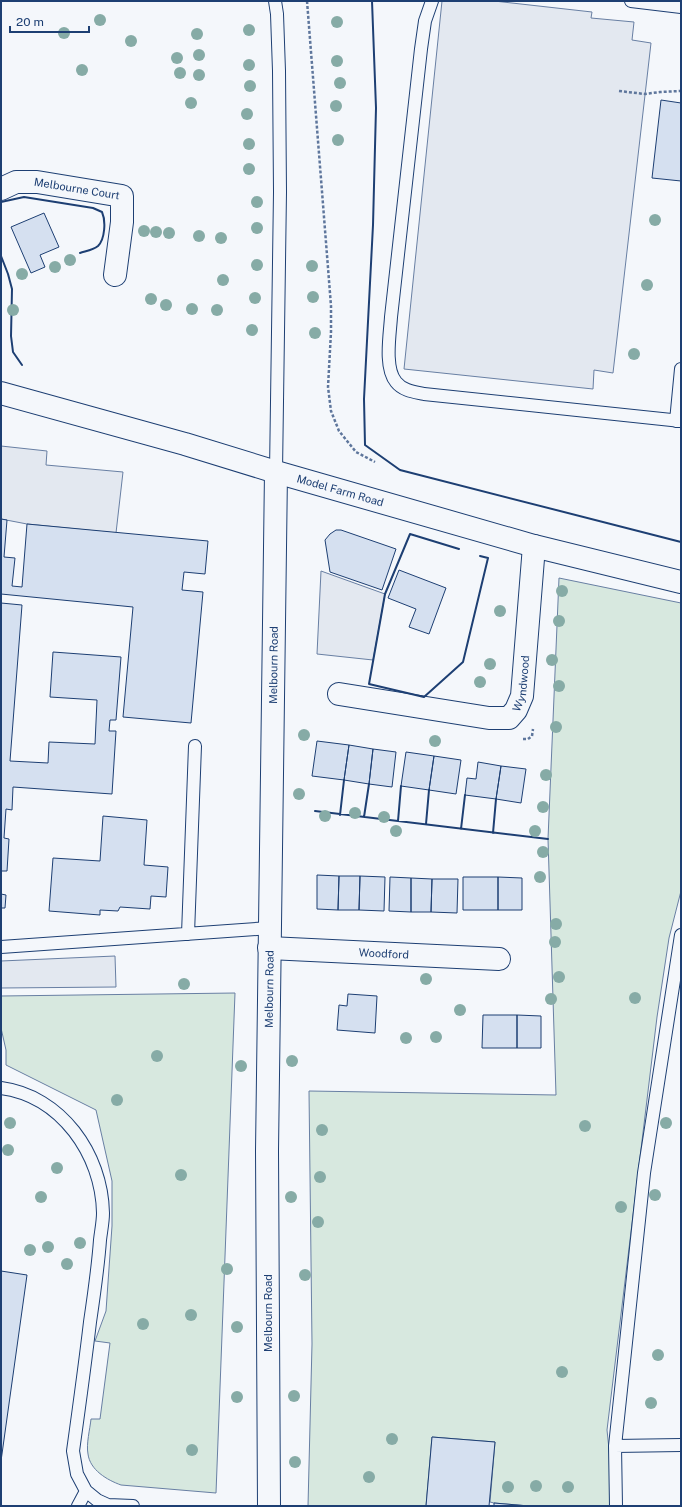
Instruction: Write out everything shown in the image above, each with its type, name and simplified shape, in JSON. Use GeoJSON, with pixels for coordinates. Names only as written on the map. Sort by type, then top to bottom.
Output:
{"type":"FeatureCollection","features":[{"type":"Feature","properties":{"kind":"street","name":"Melbourne Court"},"geometry":{"type":"LineString","coordinates":[[1,189],[16,182],[37,182],[122,196],[122,222],[115,276]]}},
{"type":"Feature","properties":{"kind":"street","name":"Model Farm Road"},"geometry":{"type":"LineString","coordinates":[[1,393],[185,444],[276,472],[534,546],[681,582]]}},
{"type":"Feature","properties":{"kind":"street","name":"Melbourn Road"},"geometry":{"type":"LineString","coordinates":[[269,1506],[267,1151],[276,472]]}},
{"type":"Feature","properties":{"kind":"street","name":"Wyndwood"},"geometry":{"type":"LineString","coordinates":[[339,694],[489,718],[508,718],[516,710],[522,696],[534,546]]}},
{"type":"Feature","properties":{"kind":"street","name":"Woodford"},"geometry":{"type":"LineString","coordinates":[[269,938],[499,959]]}},
{"type":"Feature","properties":{"kind":"lane"},"geometry":{"type":"LineString","coordinates":[[275,1],[277,14],[279,72],[280,192],[276,472]]}},
{"type":"Feature","properties":{"kind":"lane"},"geometry":{"type":"LineString","coordinates":[[432,1],[424,21],[391,317],[388,358],[395,382],[408,391],[424,394],[678,421],[681,369]]}},
{"type":"Feature","properties":{"kind":"lane"},"geometry":{"type":"LineString","coordinates":[[631,1],[681,7]]}},
{"type":"Feature","properties":{"kind":"lane"},"geometry":{"type":"LineString","coordinates":[[188,934],[195,746]]}},
{"type":"Feature","properties":{"kind":"lane"},"geometry":{"type":"LineString","coordinates":[[1,947],[188,934],[269,938]]}},
{"type":"Feature","properties":{"kind":"lane"},"geometry":{"type":"LineString","coordinates":[[616,1506],[615,1446],[644,1173],[681,935]]}},
{"type":"Feature","properties":{"kind":"lane"},"geometry":{"type":"LineString","coordinates":[[1,1088],[12,1089],[38,1100],[55,1111],[74,1130],[87,1151],[95,1170],[101,1193],[103,1213],[99,1258],[74,1451],[77,1474],[86,1491],[97,1500],[108,1505],[133,1506]]}},
{"type":"Feature","properties":{"kind":"lane"},"geometry":{"type":"LineString","coordinates":[[615,1446],[681,1445]]}},
{"type":"Feature","properties":{"kind":"lane"},"geometry":{"type":"LineString","coordinates":[[78,1506],[86,1491]]}},
{"type":"Feature","properties":{"kind":"path"},"geometry":{"type":"LineString","coordinates":[[307,1],[331,306],[328,387],[331,411],[339,431],[356,452],[375,462]]}},
{"type":"Feature","properties":{"kind":"path"},"geometry":{"type":"LineString","coordinates":[[619,91],[645,94],[681,91]]}},
{"type":"Feature","properties":{"kind":"path"},"geometry":{"type":"LineString","coordinates":[[521,738],[528,739],[532,736],[533,726]]}},
{"type":"Feature","properties":{"kind":"shaded area"},"geometry":{"type":"Polygon","coordinates":[[[442,1],[494,1],[592,12],[591,18],[634,22],[632,40],[651,43],[613,373],[594,370],[593,389],[404,369],[442,1]]]}},
{"type":"Feature","properties":{"kind":"shaded area"},"geometry":{"type":"Polygon","coordinates":[[[1,446],[47,451],[46,465],[123,472],[116,533],[27,524],[1,519],[1,446]]]}},
{"type":"Feature","properties":{"kind":"shaded area"},"geometry":{"type":"Polygon","coordinates":[[[321,571],[385,594],[373,660],[317,654],[321,571]]]}},
{"type":"Feature","properties":{"kind":"shaded area"},"geometry":{"type":"Polygon","coordinates":[[[559,578],[681,603],[681,891],[669,938],[657,1017],[607,1430],[615,1506],[529,1506],[490,1502],[495,1442],[432,1437],[426,1506],[308,1506],[312,1344],[309,1091],[556,1095],[548,839],[559,578]]]}},
{"type":"Feature","properties":{"kind":"shaded area"},"geometry":{"type":"Polygon","coordinates":[[[115,956],[116,987],[1,988],[1,961],[115,956]]]}},
{"type":"Feature","properties":{"kind":"shaded area"},"geometry":{"type":"Polygon","coordinates":[[[235,993],[216,1493],[121,1485],[100,1474],[96,1470],[89,1460],[88,1450],[91,1419],[100,1419],[110,1343],[95,1341],[106,1311],[112,1226],[112,1181],[96,1110],[6,1065],[6,1050],[1,1028],[1,996],[235,993]]]}},
{"type":"Feature","properties":{"kind":"building"},"geometry":{"type":"Polygon","coordinates":[[[661,100],[681,103],[681,181],[652,178],[661,100]]]}},
{"type":"Feature","properties":{"kind":"building"},"geometry":{"type":"Polygon","coordinates":[[[44,213],[59,247],[40,255],[45,267],[31,273],[11,227],[44,213]]]}},
{"type":"Feature","properties":{"kind":"building"},"geometry":{"type":"Polygon","coordinates":[[[1,519],[7,520],[4,557],[15,558],[12,586],[22,587],[27,524],[208,541],[205,574],[184,572],[182,590],[203,592],[191,723],[123,717],[133,607],[1,594],[1,519]]]}},
{"type":"Feature","properties":{"kind":"building"},"geometry":{"type":"Polygon","coordinates":[[[336,530],[341,530],[396,549],[382,590],[330,572],[325,540],[336,530]]]}},
{"type":"Feature","properties":{"kind":"building"},"geometry":{"type":"Polygon","coordinates":[[[399,570],[446,588],[429,634],[409,627],[416,609],[388,598],[399,570]]]}},
{"type":"Feature","properties":{"kind":"building"},"geometry":{"type":"Polygon","coordinates":[[[1,603],[22,605],[10,761],[48,763],[49,742],[95,744],[97,700],[50,697],[53,652],[121,657],[116,720],[110,720],[109,731],[116,731],[112,794],[13,787],[12,810],[6,809],[4,838],[9,839],[7,871],[1,871],[1,603]]]}},
{"type":"Feature","properties":{"kind":"building"},"geometry":{"type":"Polygon","coordinates":[[[317,741],[349,745],[344,780],[312,776],[317,741]]]}},
{"type":"Feature","properties":{"kind":"building"},"geometry":{"type":"Polygon","coordinates":[[[349,745],[373,749],[369,784],[344,780],[349,745]]]}},
{"type":"Feature","properties":{"kind":"building"},"geometry":{"type":"Polygon","coordinates":[[[373,749],[396,752],[392,787],[369,784],[373,749]]]}},
{"type":"Feature","properties":{"kind":"building"},"geometry":{"type":"Polygon","coordinates":[[[406,752],[434,756],[429,790],[401,786],[406,752]]]}},
{"type":"Feature","properties":{"kind":"building"},"geometry":{"type":"Polygon","coordinates":[[[434,756],[461,760],[456,794],[429,790],[434,756]]]}},
{"type":"Feature","properties":{"kind":"building"},"geometry":{"type":"Polygon","coordinates":[[[478,762],[501,766],[496,799],[465,795],[467,778],[476,779],[478,762]]]}},
{"type":"Feature","properties":{"kind":"building"},"geometry":{"type":"Polygon","coordinates":[[[501,766],[526,769],[521,803],[496,799],[501,766]]]}},
{"type":"Feature","properties":{"kind":"building"},"geometry":{"type":"Polygon","coordinates":[[[103,816],[147,820],[144,865],[168,867],[166,897],[151,896],[150,909],[120,907],[118,911],[100,910],[100,915],[49,911],[53,858],[100,861],[103,816]]]}},
{"type":"Feature","properties":{"kind":"building"},"geometry":{"type":"Polygon","coordinates":[[[317,875],[339,876],[338,910],[317,909],[317,875]]]}},
{"type":"Feature","properties":{"kind":"building"},"geometry":{"type":"Polygon","coordinates":[[[339,876],[360,876],[359,910],[338,910],[339,876]]]}},
{"type":"Feature","properties":{"kind":"building"},"geometry":{"type":"Polygon","coordinates":[[[360,876],[385,877],[384,911],[359,910],[360,876]]]}},
{"type":"Feature","properties":{"kind":"building"},"geometry":{"type":"Polygon","coordinates":[[[390,877],[411,878],[411,912],[389,911],[390,877]]]}},
{"type":"Feature","properties":{"kind":"building"},"geometry":{"type":"Polygon","coordinates":[[[463,877],[498,877],[498,910],[463,910],[463,877]]]}},
{"type":"Feature","properties":{"kind":"building"},"geometry":{"type":"Polygon","coordinates":[[[498,877],[522,878],[522,910],[498,910],[498,877]]]}},
{"type":"Feature","properties":{"kind":"building"},"geometry":{"type":"Polygon","coordinates":[[[411,878],[432,879],[431,912],[411,912],[411,878]]]}},
{"type":"Feature","properties":{"kind":"building"},"geometry":{"type":"Polygon","coordinates":[[[432,879],[458,879],[457,913],[431,912],[432,879]]]}},
{"type":"Feature","properties":{"kind":"building"},"geometry":{"type":"Polygon","coordinates":[[[1,894],[6,895],[5,908],[1,908],[1,894]]]}},
{"type":"Feature","properties":{"kind":"building"},"geometry":{"type":"Polygon","coordinates":[[[348,994],[377,996],[375,1033],[337,1030],[339,1005],[347,1006],[348,994]]]}},
{"type":"Feature","properties":{"kind":"building"},"geometry":{"type":"Polygon","coordinates":[[[483,1015],[517,1015],[517,1048],[482,1048],[483,1015]]]}},
{"type":"Feature","properties":{"kind":"building"},"geometry":{"type":"Polygon","coordinates":[[[517,1015],[541,1016],[541,1048],[517,1048],[517,1015]]]}},
{"type":"Feature","properties":{"kind":"building"},"geometry":{"type":"Polygon","coordinates":[[[1,1271],[27,1275],[1,1461],[1,1271]]]}},
{"type":"Feature","properties":{"kind":"building"},"geometry":{"type":"Polygon","coordinates":[[[432,1437],[495,1442],[489,1506],[426,1506],[432,1437]]]}},
{"type":"Feature","properties":{"kind":"building"},"geometry":{"type":"Polygon","coordinates":[[[494,1503],[529,1506],[494,1506],[494,1503]]]}},
{"type":"Feature","properties":{"kind":"wall"},"geometry":{"type":"LineString","coordinates":[[372,1],[376,108],[373,225],[364,399],[365,445],[400,470],[681,542]]}},
{"type":"Feature","properties":{"kind":"wall"},"geometry":{"type":"LineString","coordinates":[[1,202],[24,197],[93,208],[102,212],[104,230],[100,243],[98,246],[80,253]]}},
{"type":"Feature","properties":{"kind":"wall"},"geometry":{"type":"LineString","coordinates":[[1,256],[12,289],[11,336],[13,352],[22,365]]}},
{"type":"Feature","properties":{"kind":"wall"},"geometry":{"type":"LineString","coordinates":[[459,549],[410,534],[385,594],[369,684],[424,697],[463,662],[488,558],[480,556]]}},
{"type":"Feature","properties":{"kind":"wall"},"geometry":{"type":"LineString","coordinates":[[340,815],[344,780]]}},
{"type":"Feature","properties":{"kind":"wall"},"geometry":{"type":"LineString","coordinates":[[364,817],[369,784]]}},
{"type":"Feature","properties":{"kind":"wall"},"geometry":{"type":"LineString","coordinates":[[398,821],[401,786]]}},
{"type":"Feature","properties":{"kind":"wall"},"geometry":{"type":"LineString","coordinates":[[426,824],[429,790]]}},
{"type":"Feature","properties":{"kind":"wall"},"geometry":{"type":"LineString","coordinates":[[461,829],[465,795]]}},
{"type":"Feature","properties":{"kind":"wall"},"geometry":{"type":"LineString","coordinates":[[493,833],[496,799]]}},
{"type":"Feature","properties":{"kind":"wall"},"geometry":{"type":"LineString","coordinates":[[315,811],[548,839]]}}]}
